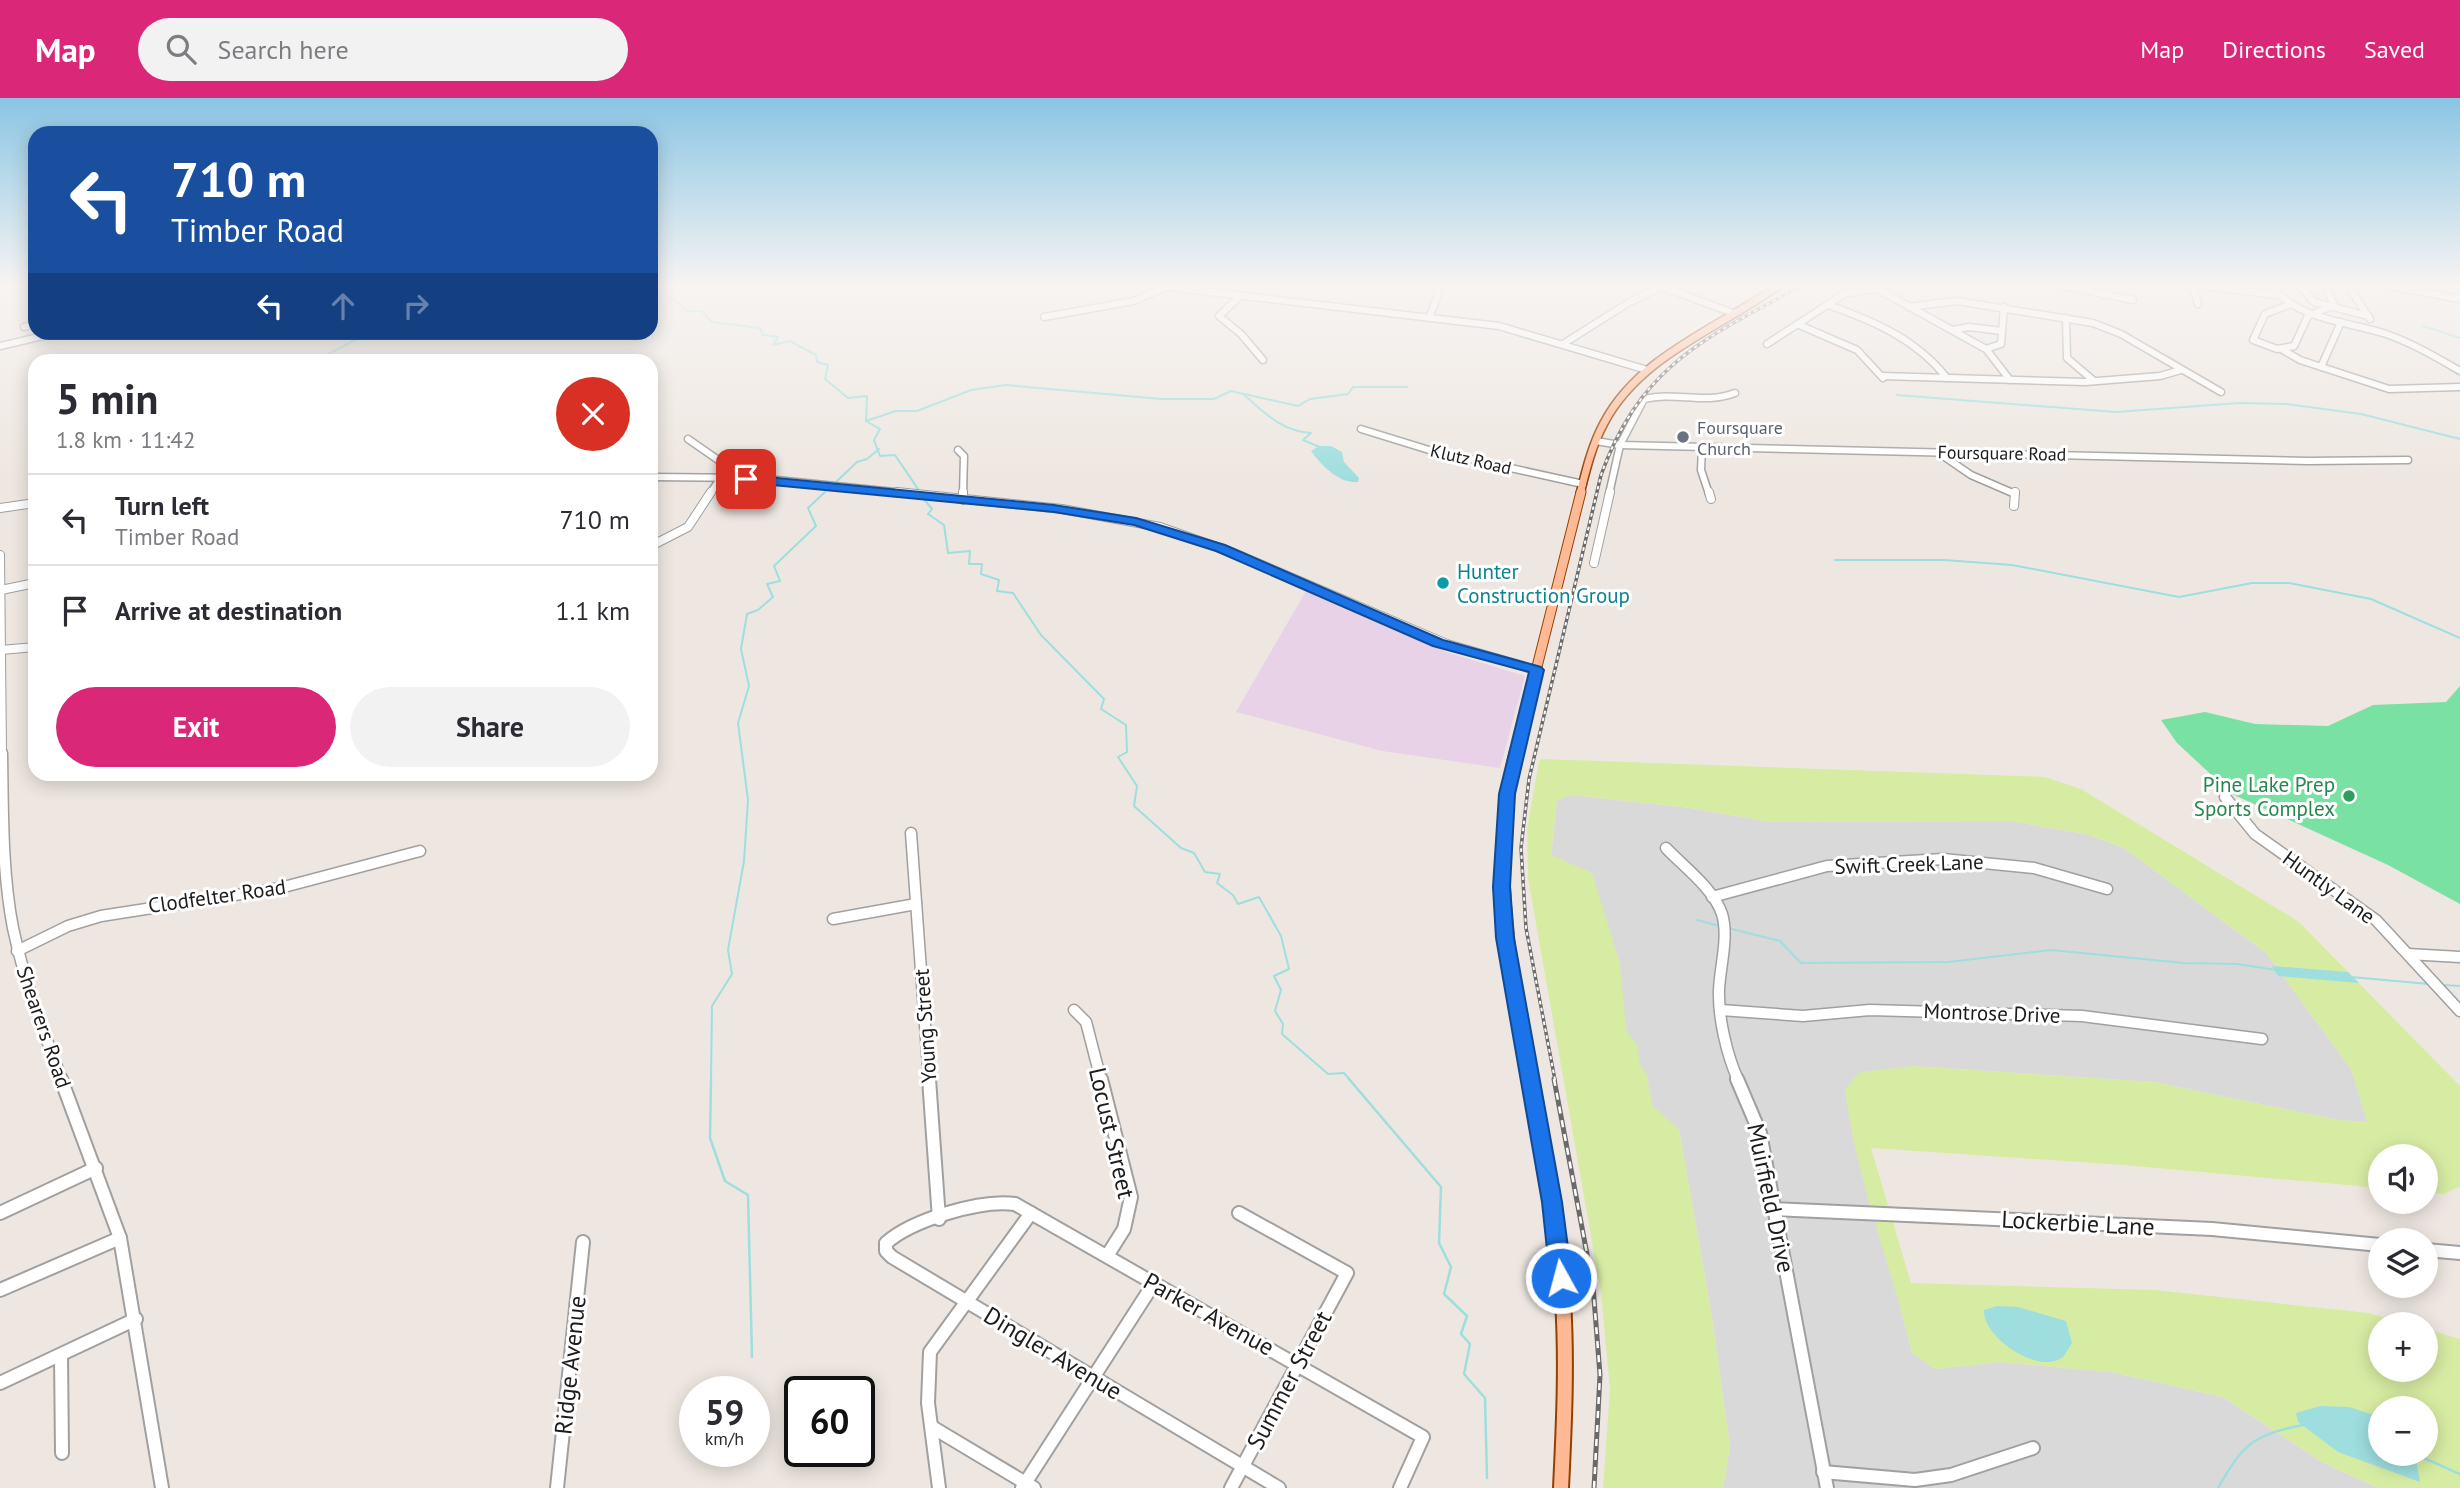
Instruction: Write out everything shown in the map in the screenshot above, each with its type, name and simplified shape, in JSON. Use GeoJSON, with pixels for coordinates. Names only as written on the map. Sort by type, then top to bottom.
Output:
{"type":"FeatureCollection","features":[{"type":"Feature","properties":{"kind":"main road"},"geometry":{"type":"LineString","coordinates":[[1561,1488],[1565,1406],[1563,1303],[1552,1202],[1505,938],[1502,887],[1507,794],[1536,670],[1596,441],[1619,399],[1647,370],[1676,351]]}},
{"type":"Feature","properties":{"kind":"street"},"geometry":{"type":"LineString","coordinates":[[1255,351],[1263,360]]}},
{"type":"Feature","properties":{"kind":"street"},"geometry":{"type":"LineString","coordinates":[[1585,351],[1647,370]]}},
{"type":"Feature","properties":{"kind":"street"},"geometry":{"type":"LineString","coordinates":[[1858,351],[1883,378],[2094,381],[2160,376],[2181,370]]}},
{"type":"Feature","properties":{"kind":"street"},"geometry":{"type":"LineString","coordinates":[[1920,351],[1947,378]]}},
{"type":"Feature","properties":{"kind":"street"},"geometry":{"type":"LineString","coordinates":[[1987,351],[2010,380]]}},
{"type":"Feature","properties":{"kind":"street"},"geometry":{"type":"LineString","coordinates":[[2067,351],[2067,358],[2094,381]]}},
{"type":"Feature","properties":{"kind":"street"},"geometry":{"type":"LineString","coordinates":[[2149,351],[2221,392]]}},
{"type":"Feature","properties":{"kind":"street"},"geometry":{"type":"LineString","coordinates":[[2285,351],[2321,367],[2389,389],[2460,387]]}},
{"type":"Feature","properties":{"kind":"street"},"geometry":{"type":"LineString","coordinates":[[2321,367],[2328,351]]}},
{"type":"Feature","properties":{"kind":"street"},"geometry":{"type":"LineString","coordinates":[[2425,351],[2460,371]]}},
{"type":"Feature","properties":{"kind":"street"},"geometry":{"type":"LineString","coordinates":[[1594,564],[1620,445],[1644,399],[1667,396],[1709,402],[1735,393]]}},
{"type":"Feature","properties":{"kind":"street","name":"Klutz Road"},"geometry":{"type":"LineString","coordinates":[[1361,429],[1429,450],[1583,484]]}},
{"type":"Feature","properties":{"kind":"street"},"geometry":{"type":"LineString","coordinates":[[658,542],[688,527],[727,467],[688,439]]}},
{"type":"Feature","properties":{"kind":"street","name":"Foursquare Road"},"geometry":{"type":"LineString","coordinates":[[1596,441],[1620,445],[1702,447],[2308,461],[2408,460]]}},
{"type":"Feature","properties":{"kind":"street"},"geometry":{"type":"LineString","coordinates":[[1702,447],[1701,470],[1711,499]]}},
{"type":"Feature","properties":{"kind":"street"},"geometry":{"type":"LineString","coordinates":[[958,450],[964,456],[963,500]]}},
{"type":"Feature","properties":{"kind":"street"},"geometry":{"type":"LineString","coordinates":[[1938,452],[1971,475],[2015,492],[2014,506]]}},
{"type":"Feature","properties":{"kind":"street"},"geometry":{"type":"LineString","coordinates":[[658,477],[723,477],[1091,513],[1189,536],[1438,643],[1536,670]]}},
{"type":"Feature","properties":{"kind":"street"},"geometry":{"type":"LineString","coordinates":[[0,508],[28,504]]}},
{"type":"Feature","properties":{"kind":"street","name":"Shearers Road"},"geometry":{"type":"LineString","coordinates":[[0,555],[3,822],[9,902],[17,951],[39,1021],[120,1238],[136,1319],[162,1488]]}},
{"type":"Feature","properties":{"kind":"street"},"geometry":{"type":"LineString","coordinates":[[1,590],[28,584]]}},
{"type":"Feature","properties":{"kind":"street"},"geometry":{"type":"LineString","coordinates":[[1,650],[28,648]]}},
{"type":"Feature","properties":{"kind":"street","name":"Huntly Lane"},"geometry":{"type":"LineString","coordinates":[[2225,797],[2257,833],[2284,855],[2358,904],[2460,1011]]}},
{"type":"Feature","properties":{"kind":"street","name":"Young Street"},"geometry":{"type":"LineString","coordinates":[[911,833],[939,1219]]}},
{"type":"Feature","properties":{"kind":"street","name":"Muirfield Drive"},"geometry":{"type":"LineString","coordinates":[[1666,848],[1712,897],[1721,912],[1724,926],[1719,985],[1721,1010],[1735,1077],[1760,1133],[1827,1488]]}},
{"type":"Feature","properties":{"kind":"street","name":"Clodfelter Road"},"geometry":{"type":"LineString","coordinates":[[17,951],[71,925],[99,916],[139,907],[273,890],[419,851]]}},
{"type":"Feature","properties":{"kind":"street","name":"Swift Creek Lane"},"geometry":{"type":"LineString","coordinates":[[1712,897],[1827,866],[1943,859],[2034,868],[2107,889]]}},
{"type":"Feature","properties":{"kind":"street"},"geometry":{"type":"LineString","coordinates":[[833,919],[916,904]]}},
{"type":"Feature","properties":{"kind":"street"},"geometry":{"type":"LineString","coordinates":[[2408,954],[2460,957]]}},
{"type":"Feature","properties":{"kind":"street","name":"Locust Street"},"geometry":{"type":"LineString","coordinates":[[1074,1010],[1086,1022],[1130,1197],[1130,1215],[1107,1256]]}},
{"type":"Feature","properties":{"kind":"street","name":"Montrose Drive"},"geometry":{"type":"LineString","coordinates":[[1721,1010],[1803,1016],[1870,1010],[2082,1016],[2262,1039]]}},
{"type":"Feature","properties":{"kind":"street"},"geometry":{"type":"LineString","coordinates":[[0,1213],[96,1168]]}},
{"type":"Feature","properties":{"kind":"street","name":"Parker Avenue"},"geometry":{"type":"LineString","coordinates":[[939,1219],[996,1202],[1015,1204],[1298,1364],[1423,1437],[1400,1488]]}},
{"type":"Feature","properties":{"kind":"street","name":"Lockerbie Lane"},"geometry":{"type":"LineString","coordinates":[[1775,1209],[2212,1229],[2368,1244]]}},
{"type":"Feature","properties":{"kind":"street"},"geometry":{"type":"LineString","coordinates":[[939,1488],[926,1373],[930,1352],[1031,1213]]}},
{"type":"Feature","properties":{"kind":"street","name":"Summer Street"},"geometry":{"type":"LineString","coordinates":[[1231,1488],[1347,1273],[1239,1213]]}},
{"type":"Feature","properties":{"kind":"street","name":"Dingler Avenue"},"geometry":{"type":"LineString","coordinates":[[939,1219],[892,1235],[886,1251],[1279,1488]]}},
{"type":"Feature","properties":{"kind":"street"},"geometry":{"type":"LineString","coordinates":[[0,1290],[120,1238]]}},
{"type":"Feature","properties":{"kind":"street","name":"Ridge Avenue"},"geometry":{"type":"LineString","coordinates":[[557,1488],[583,1242]]}},
{"type":"Feature","properties":{"kind":"street"},"geometry":{"type":"LineString","coordinates":[[2438,1251],[2460,1254]]}},
{"type":"Feature","properties":{"kind":"street"},"geometry":{"type":"LineString","coordinates":[[932,1427],[1027,1486],[1154,1283]]}},
{"type":"Feature","properties":{"kind":"street"},"geometry":{"type":"LineString","coordinates":[[0,1384],[136,1319]]}},
{"type":"Feature","properties":{"kind":"street"},"geometry":{"type":"LineString","coordinates":[[61,1356],[62,1453]]}},
{"type":"Feature","properties":{"kind":"street"},"geometry":{"type":"LineString","coordinates":[[1823,1472],[1915,1480],[1937,1478],[2033,1448]]}},
{"type":"Feature","properties":{"kind":"shaded area"},"geometry":{"type":"Polygon","coordinates":[[[1306,591],[1446,652],[1525,676],[1500,768],[1382,751],[1236,712],[1306,591]]]}},
{"type":"Feature","properties":{"kind":"shaded area"},"geometry":{"type":"Polygon","coordinates":[[[1571,795],[1690,808],[1772,822],[2010,821],[2086,834],[2124,848],[2266,953],[2351,1069],[2368,1122],[2338,1120],[2154,1082],[1913,1066],[1845,1089],[1912,1352],[1935,1369],[2000,1362],[2111,1372],[2223,1397],[2322,1462],[2378,1488],[1723,1488],[1730,1447],[1711,1311],[1679,1130],[1655,1110],[1636,1081],[1592,874],[1551,856],[1557,800],[1571,795]]]}},
{"type":"Feature","properties":{"kind":"green space","name":"Pine Lake Prep Sports Complex"},"geometry":{"type":"Polygon","coordinates":[[[2460,686],[2460,904],[2388,865],[2232,794],[2177,743],[2161,720],[2205,712],[2255,724],[2328,726],[2373,705],[2446,702],[2460,686]]]}},
{"type":"Feature","properties":{"kind":"green space"},"geometry":{"type":"Polygon","coordinates":[[[1542,759],[2045,777],[2081,789],[2299,922],[2460,1086],[2460,1186],[2444,1194],[2438,1193],[2438,1144],[2368,1144],[2368,1187],[2123,1165],[1871,1148],[1911,1283],[2155,1290],[2368,1313],[2368,1382],[2438,1382],[2438,1333],[2460,1339],[2460,1488],[2378,1488],[2322,1462],[2223,1397],[2111,1372],[2000,1362],[1935,1369],[1912,1353],[1865,1189],[1850,1123],[1845,1089],[1860,1072],[1913,1066],[2154,1082],[2338,1120],[2367,1122],[2351,1069],[2266,953],[2124,848],[2086,834],[2010,821],[1772,822],[1690,808],[1571,795],[1557,800],[1551,855],[1592,873],[1620,964],[1626,1031],[1637,1044],[1640,1065],[1647,1075],[1652,1105],[1679,1130],[1711,1311],[1730,1447],[1723,1488],[1603,1488],[1610,1389],[1601,1293],[1528,878],[1527,829],[1539,761],[1542,759]]]}},
{"type":"Feature","properties":{"kind":"water"},"geometry":{"type":"Polygon","coordinates":[[[1319,446],[1331,446],[1342,452],[1344,462],[1359,478],[1358,482],[1337,477],[1325,467],[1311,451],[1319,446]]]}},
{"type":"Feature","properties":{"kind":"water"},"geometry":{"type":"Polygon","coordinates":[[[2272,966],[2348,972],[2359,983],[2278,976],[2272,966]]]}},
{"type":"Feature","properties":{"kind":"water"},"geometry":{"type":"Polygon","coordinates":[[[1997,1306],[2018,1307],[2066,1321],[2072,1343],[2063,1357],[2052,1362],[2026,1357],[2013,1350],[1992,1331],[1984,1310],[1997,1306]]]}},
{"type":"Feature","properties":{"kind":"water"},"geometry":{"type":"Polygon","coordinates":[[[2320,1406],[2349,1407],[2368,1413],[2368,1463],[2338,1452],[2298,1422],[2296,1413],[2320,1406]]]}},
{"type":"Feature","properties":{"kind":"water"},"geometry":{"type":"Polygon","coordinates":[[[2376,1466],[2417,1466],[2420,1482],[2376,1466]]]}},
{"type":"Feature","properties":{"kind":"waterway"},"geometry":{"type":"LineString","coordinates":[[328,354],[334,351]]}},
{"type":"Feature","properties":{"kind":"waterway"},"geometry":{"type":"LineString","coordinates":[[808,351],[816,355],[817,362],[828,365],[825,379],[848,398],[867,396],[866,421]]}},
{"type":"Feature","properties":{"kind":"waterway"},"geometry":{"type":"LineString","coordinates":[[866,421],[896,411],[917,411],[971,390],[1006,385],[1161,399],[1214,399],[1231,391],[1298,406],[1310,399],[1348,394],[1353,387],[1407,387]]}},
{"type":"Feature","properties":{"kind":"waterway"},"geometry":{"type":"LineString","coordinates":[[1243,394],[1282,425],[1311,433],[1303,440],[1322,448]]}},
{"type":"Feature","properties":{"kind":"waterway"},"geometry":{"type":"LineString","coordinates":[[1897,395],[2116,412],[2240,403],[2286,404],[2361,414],[2460,439]]}},
{"type":"Feature","properties":{"kind":"waterway"},"geometry":{"type":"LineString","coordinates":[[866,421],[880,429],[874,440],[878,450]]}},
{"type":"Feature","properties":{"kind":"waterway"},"geometry":{"type":"LineString","coordinates":[[837,481],[857,462],[867,459],[878,450]]}},
{"type":"Feature","properties":{"kind":"waterway"},"geometry":{"type":"LineString","coordinates":[[878,450],[880,456],[895,455],[920,492]]}},
{"type":"Feature","properties":{"kind":"waterway"},"geometry":{"type":"LineString","coordinates":[[711,1080],[712,1006],[732,974],[728,950],[744,861],[748,800],[738,723],[749,686],[741,649],[747,614],[758,610],[773,597],[767,584],[780,581],[774,566],[816,526],[808,508],[825,492]]}},
{"type":"Feature","properties":{"kind":"waterway"},"geometry":{"type":"LineString","coordinates":[[923,498],[932,509],[928,514],[944,525],[948,553],[970,551],[969,564],[982,564],[981,574],[999,580],[997,591],[1013,593],[1041,635],[1104,699],[1101,709],[1126,725],[1127,752],[1118,757],[1137,786],[1134,806],[1181,848],[1194,853],[1205,872],[1220,874],[1217,883],[1233,895],[1238,904],[1259,897],[1281,936],[1289,969],[1274,976],[1281,990],[1275,1011],[1283,1024],[1282,1034],[1328,1074],[1344,1073],[1350,1080]]}},
{"type":"Feature","properties":{"kind":"waterway"},"geometry":{"type":"LineString","coordinates":[[1835,560],[1944,560],[2012,565],[2179,597],[2252,583],[2289,583],[2371,599],[2460,638]]}},
{"type":"Feature","properties":{"kind":"waterway"},"geometry":{"type":"LineString","coordinates":[[1697,920],[1720,926]]}},
{"type":"Feature","properties":{"kind":"waterway"},"geometry":{"type":"LineString","coordinates":[[1728,928],[1780,941],[1801,963],[1948,962],[2051,950],[2184,963],[2237,964],[2276,970]]}},
{"type":"Feature","properties":{"kind":"waterway"},"geometry":{"type":"LineString","coordinates":[[2351,977],[2429,984]]}},
{"type":"Feature","properties":{"kind":"waterway"},"geometry":{"type":"LineString","coordinates":[[2442,985],[2460,986]]}},
{"type":"Feature","properties":{"kind":"waterway"},"geometry":{"type":"LineString","coordinates":[[711,1079],[710,1138],[725,1181],[748,1195],[752,1357]]}},
{"type":"Feature","properties":{"kind":"waterway"},"geometry":{"type":"LineString","coordinates":[[1349,1079],[1441,1187],[1439,1243],[1451,1267],[1444,1294],[1467,1316],[1461,1334],[1470,1344],[1464,1374],[1485,1398],[1487,1478]]}},
{"type":"Feature","properties":{"kind":"waterway"},"geometry":{"type":"LineString","coordinates":[[2218,1488],[2235,1461],[2251,1444],[2272,1433],[2303,1425]]}},
{"type":"Feature","properties":{"kind":"waterway"},"geometry":{"type":"LineString","coordinates":[[2438,1464],[2460,1474]]}},
{"type":"Feature","properties":{"kind":"railway"},"geometry":{"type":"LineString","coordinates":[[1555,1080],[1526,928],[1521,848],[1529,779],[1601,475],[1617,437],[1635,407],[1656,381],[1691,351]]}},
{"type":"Feature","properties":{"kind":"railway"},"geometry":{"type":"LineString","coordinates":[[1554,1079],[1593,1286],[1600,1375],[1594,1488]]}},
{"type":"Feature","properties":{"kind":"place","name":"Foursquare Church"},"geometry":{"type":"Point","coordinates":[1683,437]}},
{"type":"Feature","properties":{"kind":"place","name":"Hunter Construction Group"},"geometry":{"type":"Point","coordinates":[1443,583]}},
{"type":"Feature","properties":{"kind":"place","name":"Pine Lake Prep Sports Complex"},"geometry":{"type":"Point","coordinates":[2349,796]}},
{"type":"Feature","properties":{"kind":"route"},"geometry":{"type":"LineString","coordinates":[[746,479],[1054,509],[1136,521],[1221,548],[1438,643],[1536,670],[1507,794],[1502,839],[1502,887],[1505,938],[1552,1202],[1561,1278]]}}]}
